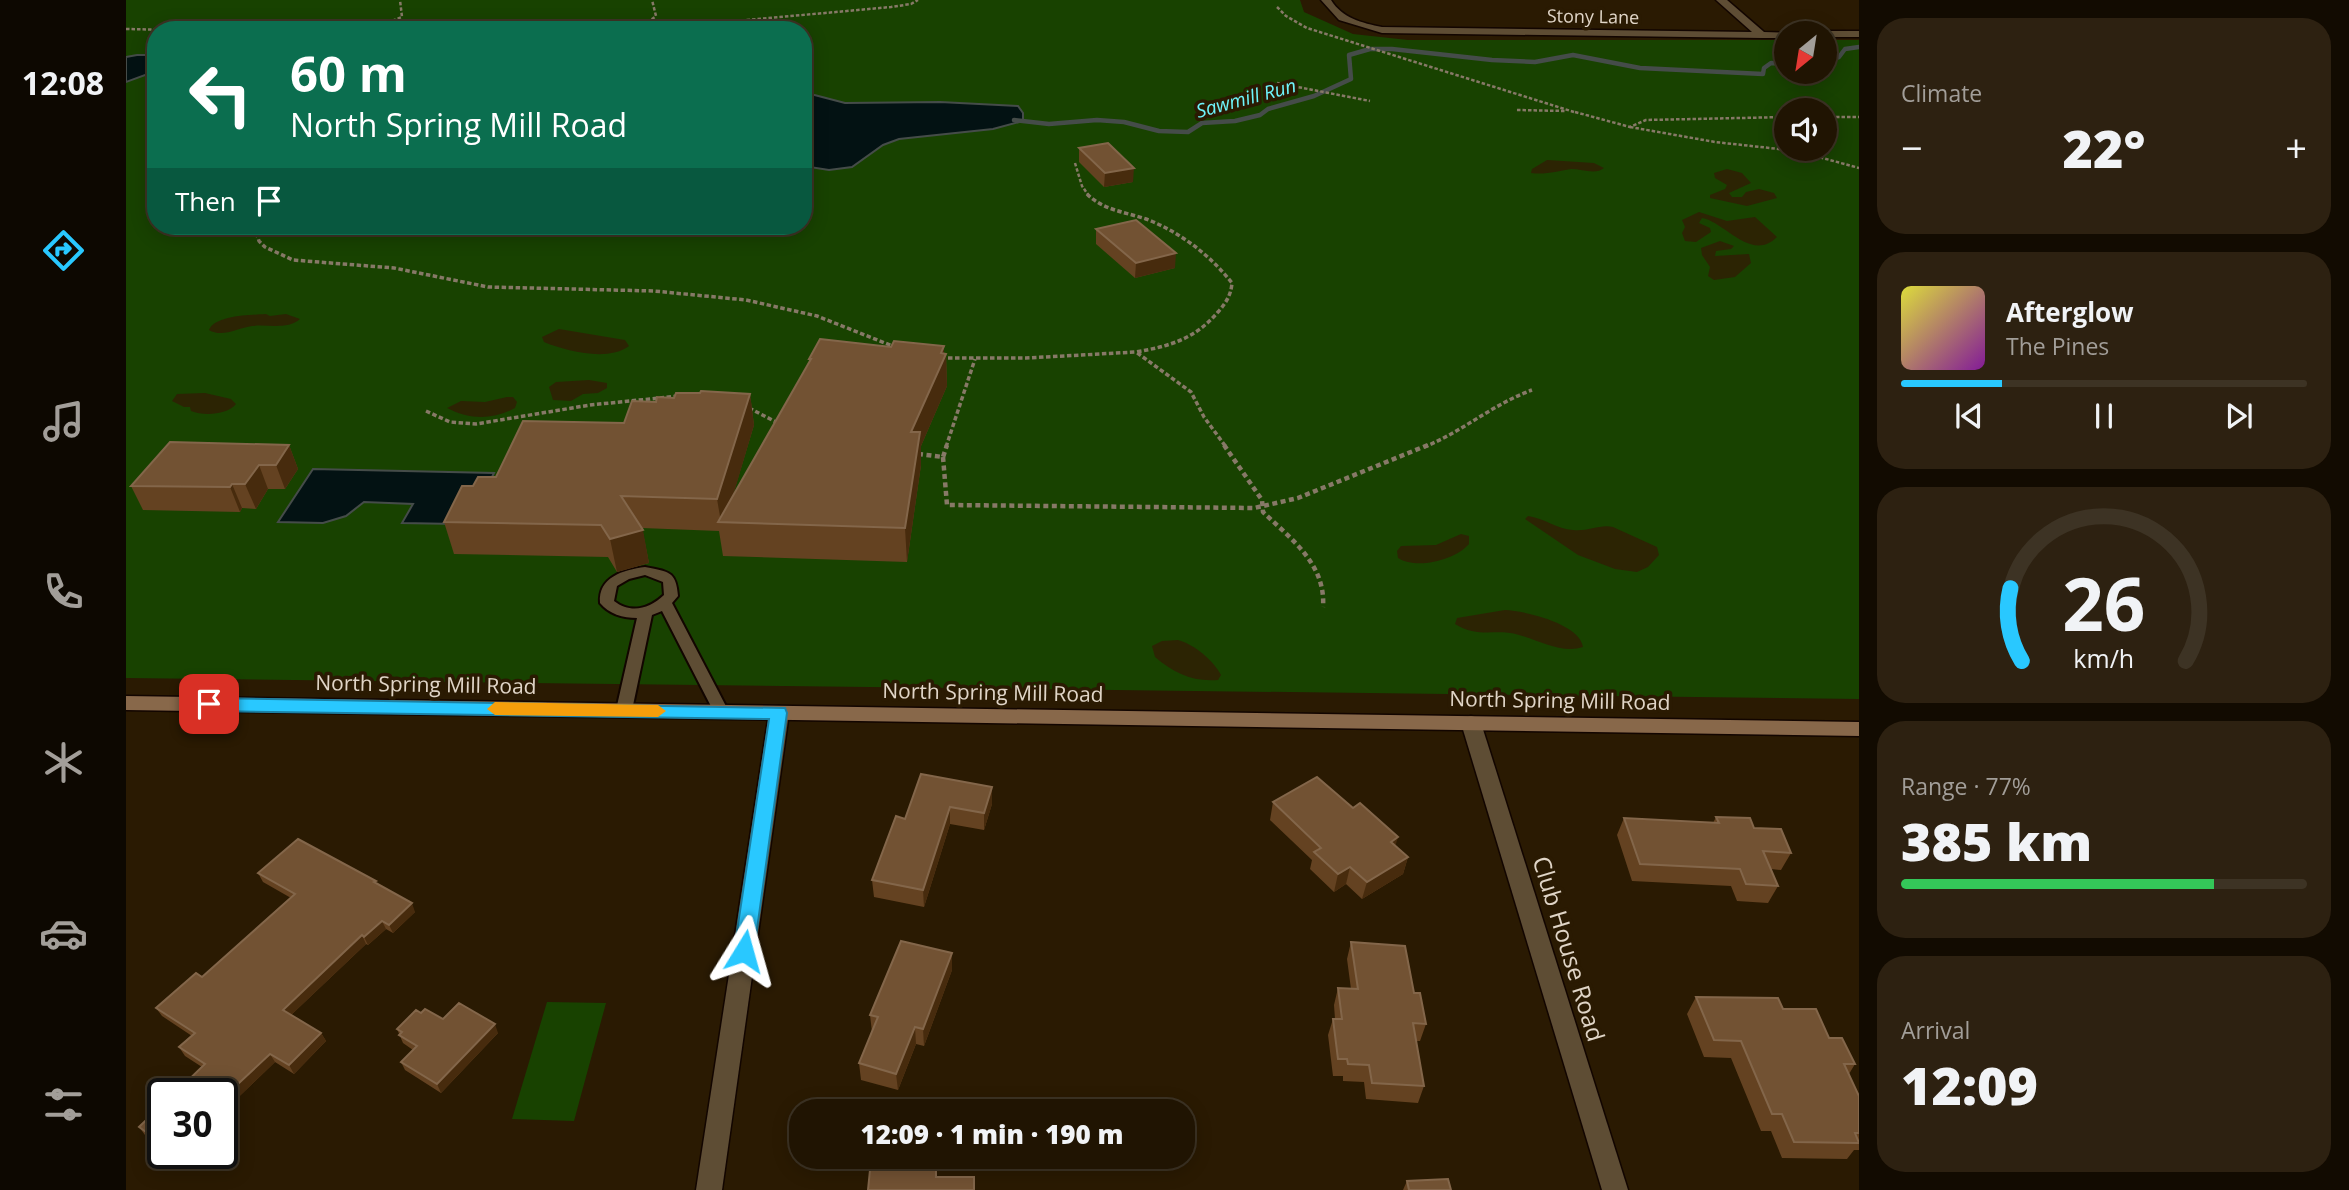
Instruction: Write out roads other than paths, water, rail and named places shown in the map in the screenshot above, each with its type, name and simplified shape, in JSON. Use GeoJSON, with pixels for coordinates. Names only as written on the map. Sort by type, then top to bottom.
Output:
{"type":"FeatureCollection","features":[{"type":"Feature","properties":{"kind":"street","name":"Stony Lane"},"geometry":{"type":"LineString","coordinates":[[1326,0],[1340,17],[1382,30],[1774,35]]}},
{"type":"Feature","properties":{"kind":"street"},"geometry":{"type":"LineString","coordinates":[[1721,0],[1762,35]]}},
{"type":"Feature","properties":{"kind":"street"},"geometry":{"type":"LineString","coordinates":[[1838,34],[1859,34]]}},
{"type":"Feature","properties":{"kind":"street","name":"North Spring Mill Road"},"geometry":{"type":"LineString","coordinates":[[126,703],[1859,729]]}},
{"type":"Feature","properties":{"kind":"street"},"geometry":{"type":"LineString","coordinates":[[709,1190],[779,713]]}},
{"type":"Feature","properties":{"kind":"street","name":"Club House Road"},"geometry":{"type":"LineString","coordinates":[[1471,723],[1615,1190]]}},
{"type":"Feature","properties":{"kind":"lane"},"geometry":{"type":"LineString","coordinates":[[633,572],[656,572],[665,576],[672,588],[665,603],[645,613],[622,613],[613,609],[607,603],[608,588],[633,572]]}},
{"type":"Feature","properties":{"kind":"lane"},"geometry":{"type":"LineString","coordinates":[[665,603],[721,712]]}},
{"type":"Feature","properties":{"kind":"lane"},"geometry":{"type":"LineString","coordinates":[[624,710],[645,613]]}},
{"type":"Feature","properties":{"kind":"waterway","name":"Sawmill Run"},"geometry":{"type":"LineString","coordinates":[[1838,57],[1845,49],[1859,47]]}},
{"type":"Feature","properties":{"kind":"waterway","name":"Sawmill Run"},"geometry":{"type":"LineString","coordinates":[[1014,120],[1049,124],[1097,120],[1124,122],[1159,131],[1188,132],[1202,123],[1235,121],[1260,115],[1268,109],[1314,96],[1351,79],[1349,55],[1370,49],[1535,62],[1573,55],[1640,68],[1763,74],[1764,68],[1774,63]]}}]}
